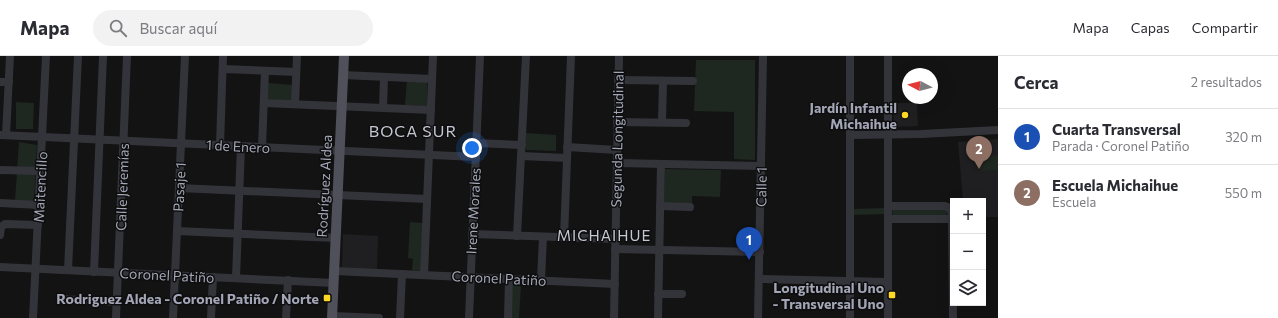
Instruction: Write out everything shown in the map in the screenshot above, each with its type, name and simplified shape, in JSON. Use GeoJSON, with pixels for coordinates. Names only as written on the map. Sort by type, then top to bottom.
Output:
{"type":"FeatureCollection","features":[{"type":"Feature","properties":{"kind":"main road","name":"Rodríguez Aldea"},"geometry":{"type":"LineString","coordinates":[[332,317],[344,56]]}},
{"type":"Feature","properties":{"kind":"street"},"geometry":{"type":"LineString","coordinates":[[3,135],[4,82],[10,56]]}},
{"type":"Feature","properties":{"kind":"street","name":"Maitencillo"},"geometry":{"type":"LineString","coordinates":[[33,318],[46,56]]}},
{"type":"Feature","properties":{"kind":"street"},"geometry":{"type":"LineString","coordinates":[[68,270],[78,56]]}},
{"type":"Feature","properties":{"kind":"street"},"geometry":{"type":"LineString","coordinates":[[94,272],[103,56]]}},
{"type":"Feature","properties":{"kind":"street","name":"Calle Jeremías"},"geometry":{"type":"LineString","coordinates":[[116,318],[128,56]]}},
{"type":"Feature","properties":{"kind":"street","name":"Pasaje 1"},"geometry":{"type":"LineString","coordinates":[[173,318],[185,56]]}},
{"type":"Feature","properties":{"kind":"street"},"geometry":{"type":"LineString","coordinates":[[220,145],[223,56]]}},
{"type":"Feature","properties":{"kind":"street"},"geometry":{"type":"LineString","coordinates":[[295,104],[297,56]]}},
{"type":"Feature","properties":{"kind":"street"},"geometry":{"type":"LineString","coordinates":[[424,275],[433,56]]}},
{"type":"Feature","properties":{"kind":"street","name":"Irene Morales"},"geometry":{"type":"LineString","coordinates":[[469,318],[480,56]]}},
{"type":"Feature","properties":{"kind":"street"},"geometry":{"type":"LineString","coordinates":[[518,236],[526,56]]}},
{"type":"Feature","properties":{"kind":"street"},"geometry":{"type":"LineString","coordinates":[[564,238],[571,56]]}},
{"type":"Feature","properties":{"kind":"street","name":"Segunda Longitudinal"},"geometry":{"type":"LineString","coordinates":[[614,318],[619,56]]}},
{"type":"Feature","properties":{"kind":"street","name":"Calle 1"},"geometry":{"type":"LineString","coordinates":[[758,318],[763,56]]}},
{"type":"Feature","properties":{"kind":"street"},"geometry":{"type":"LineString","coordinates":[[850,56],[850,318]]}},
{"type":"Feature","properties":{"kind":"street"},"geometry":{"type":"LineString","coordinates":[[888,56],[888,318]]}},
{"type":"Feature","properties":{"kind":"street"},"geometry":{"type":"LineString","coordinates":[[223,69],[296,72]]}},
{"type":"Feature","properties":{"kind":"street"},"geometry":{"type":"LineString","coordinates":[[262,147],[265,71]]}},
{"type":"Feature","properties":{"kind":"street"},"geometry":{"type":"LineString","coordinates":[[344,75],[432,79]]}},
{"type":"Feature","properties":{"kind":"street"},"geometry":{"type":"LineString","coordinates":[[382,108],[384,76]]}},
{"type":"Feature","properties":{"kind":"street"},"geometry":{"type":"LineString","coordinates":[[618,80],[693,81]]}},
{"type":"Feature","properties":{"kind":"street"},"geometry":{"type":"LineString","coordinates":[[662,81],[662,122]]}},
{"type":"Feature","properties":{"kind":"street"},"geometry":{"type":"LineString","coordinates":[[264,103],[431,110]]}},
{"type":"Feature","properties":{"kind":"street"},"geometry":{"type":"LineString","coordinates":[[618,122],[686,122]]}},
{"type":"Feature","properties":{"kind":"street"},"geometry":{"type":"LineString","coordinates":[[850,135],[888,135],[998,130]]}},
{"type":"Feature","properties":{"kind":"street","name":"1 de Enero"},"geometry":{"type":"LineString","coordinates":[[3,135],[476,157]]}},
{"type":"Feature","properties":{"kind":"street"},"geometry":{"type":"LineString","coordinates":[[476,143],[522,145]]}},
{"type":"Feature","properties":{"kind":"street"},"geometry":{"type":"LineString","coordinates":[[236,278],[242,146]]}},
{"type":"Feature","properties":{"kind":"street"},"geometry":{"type":"LineString","coordinates":[[567,147],[617,150]]}},
{"type":"Feature","properties":{"kind":"street"},"geometry":{"type":"LineString","coordinates":[[521,156],[567,158]]}},
{"type":"Feature","properties":{"kind":"street"},"geometry":{"type":"LineString","coordinates":[[617,164],[761,166]]}},
{"type":"Feature","properties":{"kind":"street"},"geometry":{"type":"LineString","coordinates":[[658,318],[661,164]]}},
{"type":"Feature","properties":{"kind":"street"},"geometry":{"type":"LineString","coordinates":[[0,170],[40,171]]}},
{"type":"Feature","properties":{"kind":"street"},"geometry":{"type":"LineString","coordinates":[[179,188],[427,199]]}},
{"type":"Feature","properties":{"kind":"street"},"geometry":{"type":"LineString","coordinates":[[0,203],[39,205]]}},
{"type":"Feature","properties":{"kind":"street"},"geometry":{"type":"LineString","coordinates":[[660,206],[690,206]]}},
{"type":"Feature","properties":{"kind":"street"},"geometry":{"type":"LineString","coordinates":[[888,206],[946,206],[950,209]]}},
{"type":"Feature","properties":{"kind":"street"},"geometry":{"type":"LineString","coordinates":[[888,219],[950,219]]}},
{"type":"Feature","properties":{"kind":"street"},"geometry":{"type":"LineString","coordinates":[[0,234],[1,227],[5,224],[38,225]]}},
{"type":"Feature","properties":{"kind":"street"},"geometry":{"type":"LineString","coordinates":[[177,231],[336,238]]}},
{"type":"Feature","properties":{"kind":"street"},"geometry":{"type":"LineString","coordinates":[[472,234],[615,239]]}},
{"type":"Feature","properties":{"kind":"street"},"geometry":{"type":"LineString","coordinates":[[952,234],[953,318]]}},
{"type":"Feature","properties":{"kind":"street"},"geometry":{"type":"LineString","coordinates":[[541,280],[543,237]]}},
{"type":"Feature","properties":{"kind":"street"},"geometry":{"type":"LineString","coordinates":[[615,249],[760,252]]}},
{"type":"Feature","properties":{"kind":"street","name":"Coronel Patiño"},"geometry":{"type":"LineString","coordinates":[[0,267],[334,282]]}},
{"type":"Feature","properties":{"kind":"street","name":"Coronel Patiño"},"geometry":{"type":"LineString","coordinates":[[335,271],[615,284]]}},
{"type":"Feature","properties":{"kind":"street"},"geometry":{"type":"LineString","coordinates":[[400,318],[402,274]]}},
{"type":"Feature","properties":{"kind":"street"},"geometry":{"type":"LineString","coordinates":[[211,318],[212,277]]}},
{"type":"Feature","properties":{"kind":"street"},"geometry":{"type":"LineString","coordinates":[[508,318],[509,279]]}},
{"type":"Feature","properties":{"kind":"street"},"geometry":{"type":"LineString","coordinates":[[286,318],[288,280]]}},
{"type":"Feature","properties":{"kind":"street"},"geometry":{"type":"LineString","coordinates":[[759,280],[888,282]]}},
{"type":"Feature","properties":{"kind":"street"},"geometry":{"type":"LineString","coordinates":[[658,294],[682,294]]}},
{"type":"Feature","properties":{"kind":"street"},"geometry":{"type":"LineString","coordinates":[[62,299],[117,302]]}},
{"type":"Feature","properties":{"kind":"street"},"geometry":{"type":"LineString","coordinates":[[332,317],[379,318]]}},
{"type":"Feature","properties":{"kind":"shaded area"},"geometry":{"type":"Polygon","coordinates":[[[696,60],[755,60],[755,160],[734,159],[734,112],[694,111],[696,60]]]}},
{"type":"Feature","properties":{"kind":"shaded area"},"geometry":{"type":"Polygon","coordinates":[[[407,80],[427,81],[427,106],[405,105],[407,80]]]}},
{"type":"Feature","properties":{"kind":"shaded area"},"geometry":{"type":"Polygon","coordinates":[[[268,83],[293,85],[292,101],[267,99],[268,83]]]}},
{"type":"Feature","properties":{"kind":"shaded area"},"geometry":{"type":"Polygon","coordinates":[[[16,102],[34,103],[33,129],[16,129],[16,102]]]}},
{"type":"Feature","properties":{"kind":"shaded area","name":"Jardín Infantil Michaihue"},"geometry":{"type":"Polygon","coordinates":[[[893,103],[917,104],[918,126],[894,127],[893,103]]]}},
{"type":"Feature","properties":{"kind":"shaded area"},"geometry":{"type":"Polygon","coordinates":[[[526,133],[556,135],[556,151],[526,150],[526,133]]]}},
{"type":"Feature","properties":{"kind":"shaded area"},"geometry":{"type":"Polygon","coordinates":[[[998,139],[998,217],[986,217],[986,198],[963,198],[958,142],[998,139]]]}},
{"type":"Feature","properties":{"kind":"shaded area"},"geometry":{"type":"Polygon","coordinates":[[[19,142],[37,145],[34,202],[15,201],[19,142]]]}},
{"type":"Feature","properties":{"kind":"shaded area"},"geometry":{"type":"Polygon","coordinates":[[[998,155],[998,170],[980,171],[979,156],[998,155]]]}},
{"type":"Feature","properties":{"kind":"shaded area"},"geometry":{"type":"Polygon","coordinates":[[[665,169],[721,170],[720,197],[692,196],[692,204],[664,204],[665,169]]]}},
{"type":"Feature","properties":{"kind":"shaded area"},"geometry":{"type":"Polygon","coordinates":[[[885,208],[885,214],[852,215],[852,209],[885,208]]]}},
{"type":"Feature","properties":{"kind":"shaded area"},"geometry":{"type":"Polygon","coordinates":[[[892,209],[948,210],[948,213],[945,216],[893,216],[892,209]]]}},
{"type":"Feature","properties":{"kind":"shaded area"},"geometry":{"type":"Polygon","coordinates":[[[410,222],[424,223],[422,271],[412,270],[413,259],[408,258],[410,222]]]}},
{"type":"Feature","properties":{"kind":"shaded area"},"geometry":{"type":"Polygon","coordinates":[[[343,234],[378,236],[377,270],[342,268],[343,234]]]}},
{"type":"Feature","properties":{"kind":"shaded area"},"geometry":{"type":"Polygon","coordinates":[[[511,285],[521,286],[519,318],[510,318],[511,285]]]}},
{"type":"Feature","properties":{"kind":"place","name":"Jardín Infantil Michaihue"},"geometry":{"type":"Point","coordinates":[905,115]}},
{"type":"Feature","properties":{"kind":"place","name":"Escuela Michaihue"},"geometry":{"type":"Point","coordinates":[979,169]}},
{"type":"Feature","properties":{"kind":"place","name":"Cuarta Transversal"},"geometry":{"type":"Point","coordinates":[749,260]}},
{"type":"Feature","properties":{"kind":"place","name":"Longitudinal Uno - Transversal Uno"},"geometry":{"type":"Point","coordinates":[892,295]}},
{"type":"Feature","properties":{"kind":"place","name":"Rodriguez Aldea - Coronel Patiño / Norte"},"geometry":{"type":"Point","coordinates":[327,298]}},
{"type":"Feature","properties":{"kind":"district","name":"BOCA SUR"},"geometry":{"type":"Point","coordinates":[413,130]}},
{"type":"Feature","properties":{"kind":"district","name":"MICHAIHUE"},"geometry":{"type":"Point","coordinates":[604,235]}}]}
